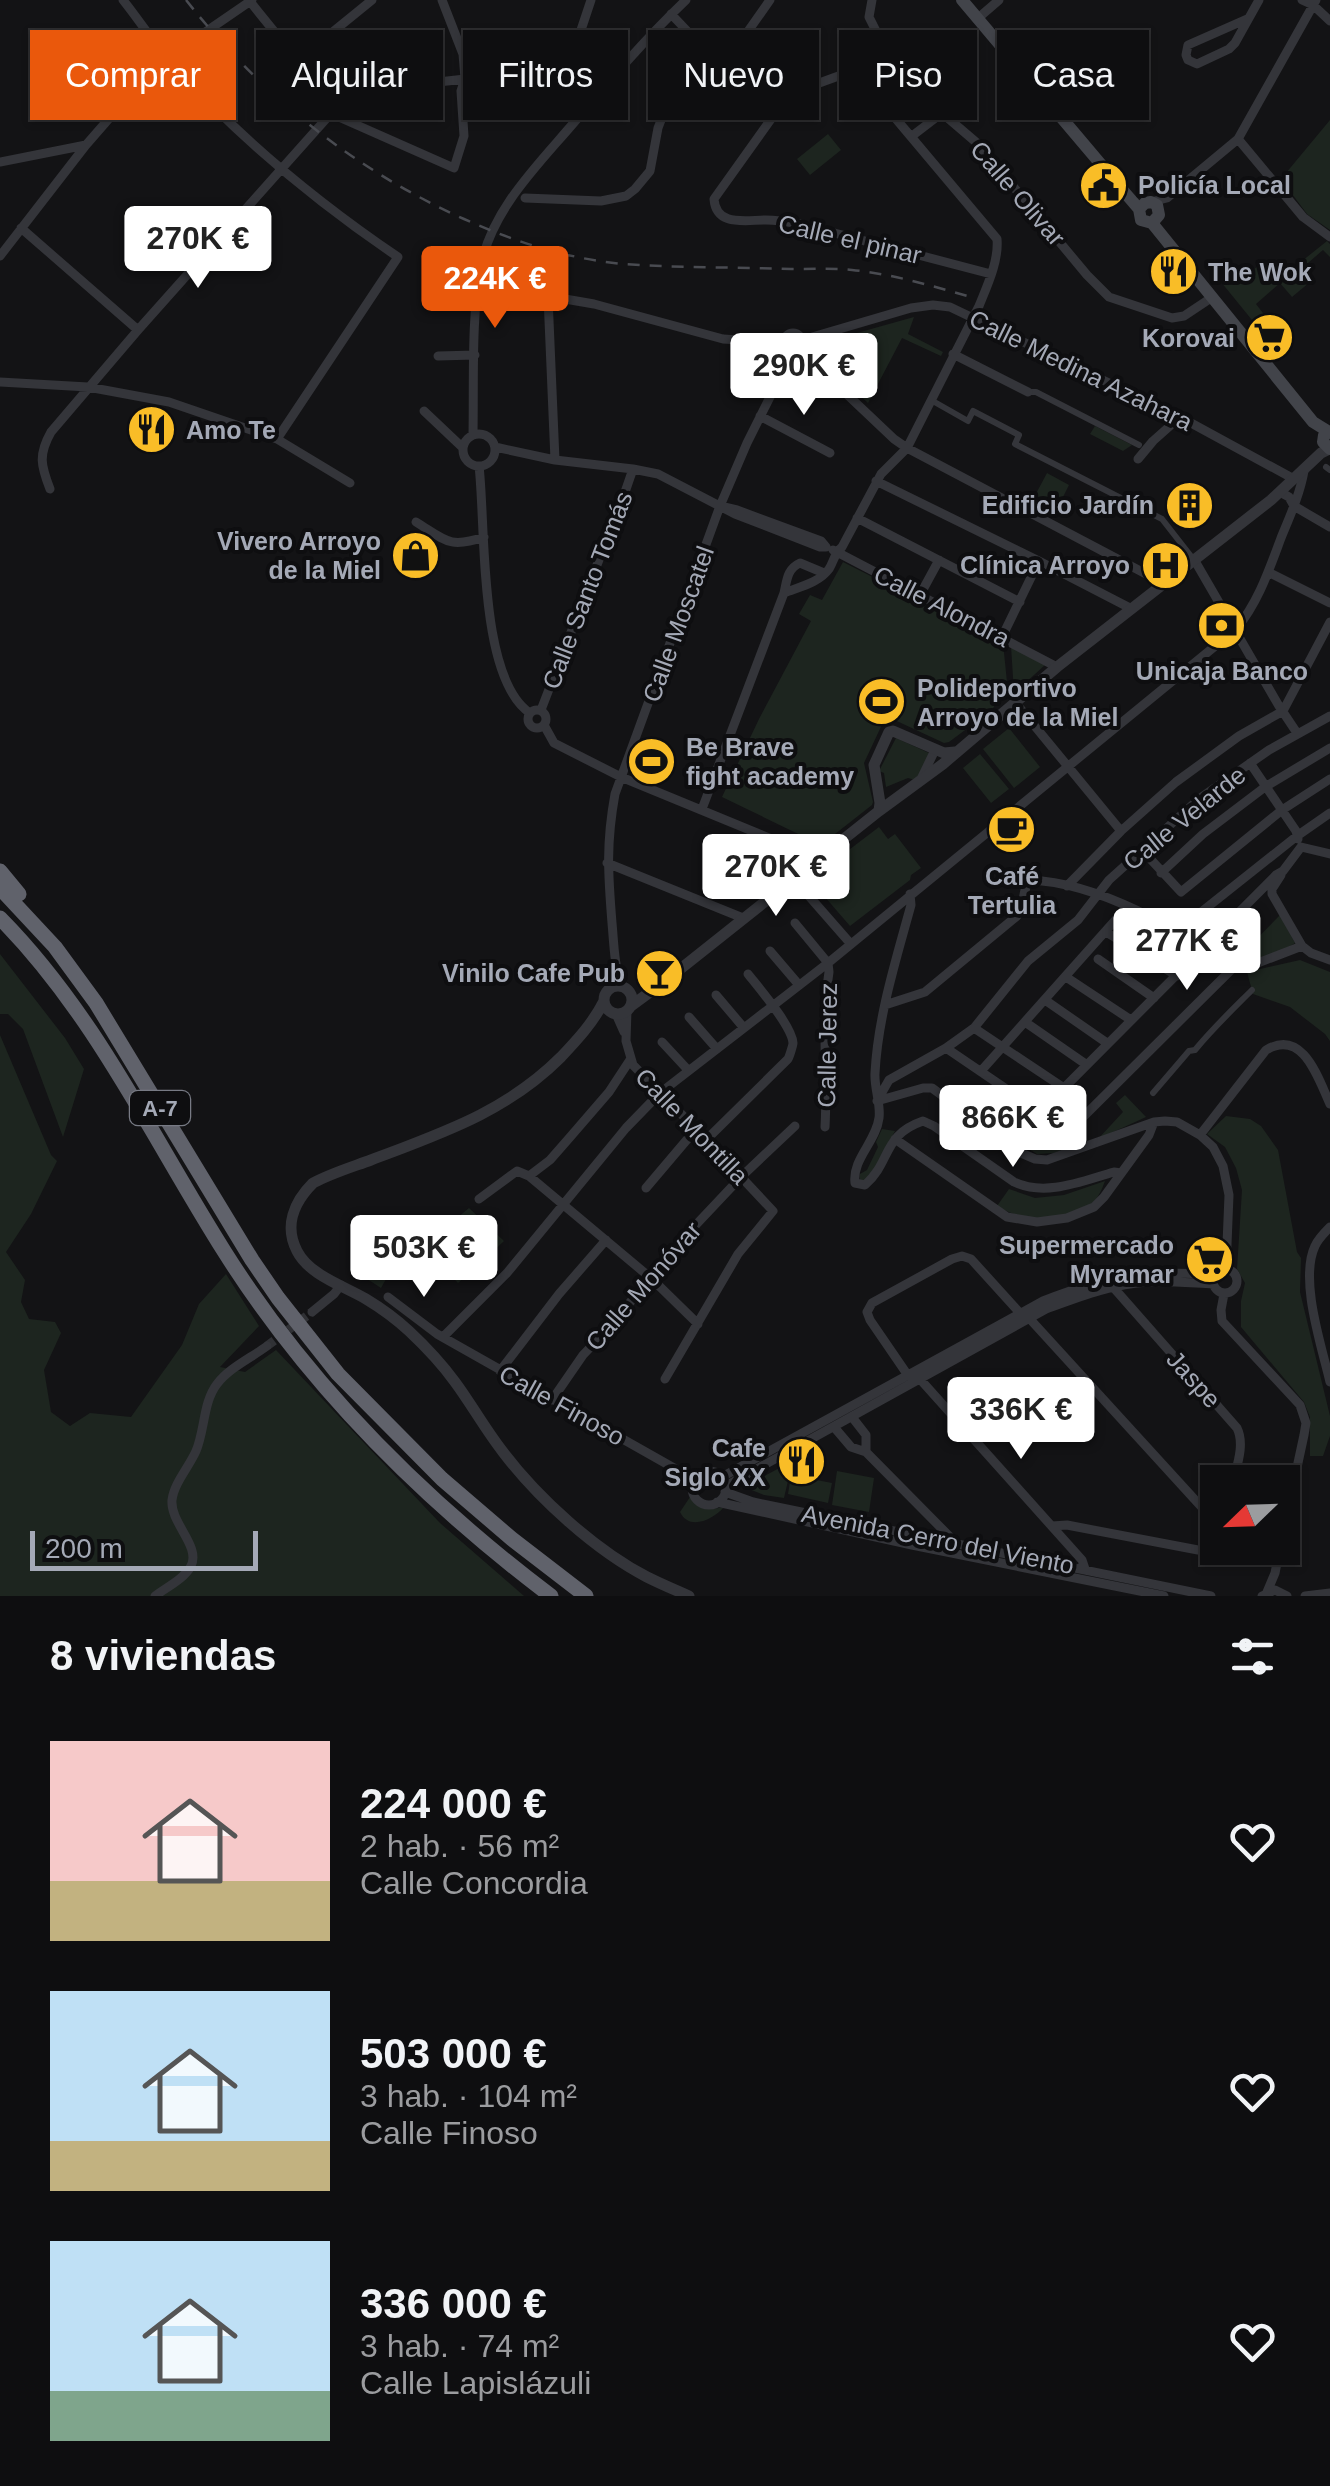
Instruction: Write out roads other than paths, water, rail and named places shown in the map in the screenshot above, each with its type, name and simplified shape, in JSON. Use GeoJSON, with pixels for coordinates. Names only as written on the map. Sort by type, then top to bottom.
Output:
{"type":"FeatureCollection","features":[{"type":"Feature","properties":{"kind":"highway"},"geometry":{"type":"LineString","coordinates":[[0,871],[40,917],[54,947]]}},
{"type":"Feature","properties":{"kind":"highway","name":"A-7"},"geometry":{"type":"LineString","coordinates":[[0,888],[54,947],[96,1003],[252,1260],[328,1362],[442,1480],[586,1596]]}},
{"type":"Feature","properties":{"kind":"highway","name":"A-7"},"geometry":{"type":"LineString","coordinates":[[0,918],[62,987],[91,1028],[224,1251],[292,1348],[380,1447],[502,1559],[551,1596]]}},
{"type":"Feature","properties":{"kind":"highway"},"geometry":{"type":"LineString","coordinates":[[502,1559],[540,1596]]}},
{"type":"Feature","properties":{"kind":"main road"},"geometry":{"type":"LineString","coordinates":[[962,0],[1126,194],[1151,211],[1162,236],[1326,442]]}},
{"type":"Feature","properties":{"kind":"street"},"geometry":{"type":"LineString","coordinates":[[123,0],[146,30]]}},
{"type":"Feature","properties":{"kind":"street"},"geometry":{"type":"LineString","coordinates":[[208,30],[250,0],[274,30]]}},
{"type":"Feature","properties":{"kind":"street"},"geometry":{"type":"LineString","coordinates":[[336,30],[372,0]]}},
{"type":"Feature","properties":{"kind":"street"},"geometry":{"type":"LineString","coordinates":[[442,0],[463,54]]}},
{"type":"Feature","properties":{"kind":"street"},"geometry":{"type":"LineString","coordinates":[[582,30],[592,0]]}},
{"type":"Feature","properties":{"kind":"street"},"geometry":{"type":"LineString","coordinates":[[628,61],[686,0]]}},
{"type":"Feature","properties":{"kind":"street"},"geometry":{"type":"LineString","coordinates":[[749,30],[770,0]]}},
{"type":"Feature","properties":{"kind":"street","name":"Calle Olivar"},"geometry":{"type":"LineString","coordinates":[[872,0],[870,17],[875,30]]}},
{"type":"Feature","properties":{"kind":"street"},"geometry":{"type":"LineString","coordinates":[[977,19],[999,0]]}},
{"type":"Feature","properties":{"kind":"street"},"geometry":{"type":"LineString","coordinates":[[1247,18],[1188,46],[1188,60],[1197,64],[1229,49],[1259,0]]}},
{"type":"Feature","properties":{"kind":"street"},"geometry":{"type":"LineString","coordinates":[[1302,0],[1314,2],[1329,19]]}},
{"type":"Feature","properties":{"kind":"street"},"geometry":{"type":"LineString","coordinates":[[1151,211],[1238,139],[1314,2]]}},
{"type":"Feature","properties":{"kind":"street"},"geometry":{"type":"LineString","coordinates":[[671,14],[686,30]]}},
{"type":"Feature","properties":{"kind":"street","name":"Calle el pinar"},"geometry":{"type":"LineString","coordinates":[[855,74],[912,136],[993,232],[999,246],[991,274],[800,224],[730,220],[714,209],[714,199],[783,100],[795,91],[855,74]]}},
{"type":"Feature","properties":{"kind":"street"},"geometry":{"type":"LineString","coordinates":[[346,120],[454,168],[464,136],[463,84]]}},
{"type":"Feature","properties":{"kind":"street"},"geometry":{"type":"LineString","coordinates":[[0,256],[108,120]]}},
{"type":"Feature","properties":{"kind":"street"},"geometry":{"type":"LineString","coordinates":[[226,120],[336,214],[398,257],[277,440]]}},
{"type":"Feature","properties":{"kind":"street"},"geometry":{"type":"LineString","coordinates":[[50,490],[43,470],[42,448],[51,432],[323,120]]}},
{"type":"Feature","properties":{"kind":"street"},"geometry":{"type":"LineString","coordinates":[[473,434],[477,296],[482,262],[496,223],[517,190],[576,120]]}},
{"type":"Feature","properties":{"kind":"street"},"geometry":{"type":"LineString","coordinates":[[525,198],[601,201],[626,196],[650,171],[661,120]]}},
{"type":"Feature","properties":{"kind":"street"},"geometry":{"type":"LineString","coordinates":[[912,136],[932,120]]}},
{"type":"Feature","properties":{"kind":"street","name":"Calle Olivar"},"geometry":{"type":"LineString","coordinates":[[951,120],[978,143],[1109,297],[1172,318],[1184,316],[1211,298]]}},
{"type":"Feature","properties":{"kind":"street"},"geometry":{"type":"LineString","coordinates":[[1238,139],[1302,216],[1330,237]]}},
{"type":"Feature","properties":{"kind":"street"},"geometry":{"type":"LineString","coordinates":[[0,162],[86,145]]}},
{"type":"Feature","properties":{"kind":"street"},"geometry":{"type":"LineString","coordinates":[[20,228],[138,330]]}},
{"type":"Feature","properties":{"kind":"street"},"geometry":{"type":"LineString","coordinates":[[784,593],[817,580],[829,569],[831,549],[842,547],[876,481],[907,448],[991,274]]}},
{"type":"Feature","properties":{"kind":"street"},"geometry":{"type":"LineString","coordinates":[[477,296],[548,296],[723,338],[785,339],[786,347],[797,346],[907,448],[1165,584]]}},
{"type":"Feature","properties":{"kind":"street"},"geometry":{"type":"LineString","coordinates":[[548,296],[555,460]]}},
{"type":"Feature","properties":{"kind":"street","name":"Calle Medina Azahara"},"geometry":{"type":"LineString","coordinates":[[785,339],[794,334],[797,346],[911,308],[934,304],[950,307],[1299,475]]}},
{"type":"Feature","properties":{"kind":"street","name":"Calle Moscatel"},"geometry":{"type":"LineString","coordinates":[[621,988],[607,863],[615,794],[720,506],[797,346]]}},
{"type":"Feature","properties":{"kind":"street"},"geometry":{"type":"LineString","coordinates":[[953,354],[1138,445]]}},
{"type":"Feature","properties":{"kind":"street"},"geometry":{"type":"LineString","coordinates":[[438,356],[475,355]]}},
{"type":"Feature","properties":{"kind":"street"},"geometry":{"type":"LineString","coordinates":[[0,382],[88,387],[169,402],[277,440],[350,482]]}},
{"type":"Feature","properties":{"kind":"street"},"geometry":{"type":"LineString","coordinates":[[930,400],[968,421],[973,411],[1019,435],[1015,444],[1162,519],[1195,561],[1297,733]]}},
{"type":"Feature","properties":{"kind":"street"},"geometry":{"type":"LineString","coordinates":[[424,411],[462,447]]}},
{"type":"Feature","properties":{"kind":"street"},"geometry":{"type":"LineString","coordinates":[[760,416],[830,453]]}},
{"type":"Feature","properties":{"kind":"street"},"geometry":{"type":"LineString","coordinates":[[1138,458],[1180,416]]}},
{"type":"Feature","properties":{"kind":"street"},"geometry":{"type":"LineString","coordinates":[[473,434],[484,434],[495,448],[492,459],[479,466],[468,463],[462,453],[462,447],[473,434]]}},
{"type":"Feature","properties":{"kind":"street"},"geometry":{"type":"LineString","coordinates":[[582,1033],[670,978],[955,752],[1056,667],[1280,492],[1326,442]]}},
{"type":"Feature","properties":{"kind":"street","name":"Calle Alondra"},"geometry":{"type":"LineString","coordinates":[[495,448],[658,474],[769,528],[831,549],[1056,667]]}},
{"type":"Feature","properties":{"kind":"street"},"geometry":{"type":"LineString","coordinates":[[479,466],[485,575],[497,656],[519,706],[546,717],[544,726],[554,743],[621,777],[820,858]]}},
{"type":"Feature","properties":{"kind":"street","name":"Calle Santo Tomás"},"geometry":{"type":"LineString","coordinates":[[536,712],[632,469]]}},
{"type":"Feature","properties":{"kind":"street"},"geometry":{"type":"LineString","coordinates":[[440,1336],[507,1273],[626,1128],[660,1093],[828,963],[1236,629],[1256,602],[1302,486],[1299,475]]}},
{"type":"Feature","properties":{"kind":"street"},"geometry":{"type":"LineString","coordinates":[[876,481],[1132,609]]}},
{"type":"Feature","properties":{"kind":"street"},"geometry":{"type":"LineString","coordinates":[[1280,492],[1294,506],[1330,527]]}},
{"type":"Feature","properties":{"kind":"street"},"geometry":{"type":"LineString","coordinates":[[856,518],[1020,602]]}},
{"type":"Feature","properties":{"kind":"street"},"geometry":{"type":"LineString","coordinates":[[416,522],[448,542],[458,544],[484,537]]}},
{"type":"Feature","properties":{"kind":"street"},"geometry":{"type":"LineString","coordinates":[[920,595],[939,560]]}},
{"type":"Feature","properties":{"kind":"street"},"geometry":{"type":"LineString","coordinates":[[1002,637],[1040,561]]}},
{"type":"Feature","properties":{"kind":"street"},"geometry":{"type":"LineString","coordinates":[[702,809],[784,593],[788,573],[800,563],[824,573]]}},
{"type":"Feature","properties":{"kind":"street"},"geometry":{"type":"LineString","coordinates":[[1268,572],[1330,602]]}},
{"type":"Feature","properties":{"kind":"street"},"geometry":{"type":"LineString","coordinates":[[1067,886],[1176,782],[1239,736],[1283,711],[1330,622]]}},
{"type":"Feature","properties":{"kind":"street"},"geometry":{"type":"LineString","coordinates":[[1016,702],[1121,832]]}},
{"type":"Feature","properties":{"kind":"street"},"geometry":{"type":"LineString","coordinates":[[536,712],[528,719],[530,724],[535,728],[544,726]]}},
{"type":"Feature","properties":{"kind":"street"},"geometry":{"type":"LineString","coordinates":[[1327,718],[1330,730]]}},
{"type":"Feature","properties":{"kind":"street","name":"Calle Velarde"},"geometry":{"type":"LineString","coordinates":[[946,1048],[974,1028],[1028,961],[1078,920],[1108,880],[1199,799],[1297,733],[1327,718]]}},
{"type":"Feature","properties":{"kind":"street"},"geometry":{"type":"LineString","coordinates":[[878,811],[874,764],[889,732],[946,754],[955,752]]}},
{"type":"Feature","properties":{"kind":"street"},"geometry":{"type":"LineString","coordinates":[[1161,872],[1266,787],[1330,748]]}},
{"type":"Feature","properties":{"kind":"street"},"geometry":{"type":"LineString","coordinates":[[920,779],[935,750]]}},
{"type":"Feature","properties":{"kind":"street"},"geometry":{"type":"LineString","coordinates":[[1250,763],[1282,810],[1300,847]]}},
{"type":"Feature","properties":{"kind":"street"},"geometry":{"type":"LineString","coordinates":[[1142,850],[1181,892],[1282,810],[1330,780]]}},
{"type":"Feature","properties":{"kind":"street"},"geometry":{"type":"LineString","coordinates":[[1218,932],[1200,912],[1330,813]]}},
{"type":"Feature","properties":{"kind":"street"},"geometry":{"type":"LineString","coordinates":[[1300,847],[1330,854]]}},
{"type":"Feature","properties":{"kind":"street"},"geometry":{"type":"LineString","coordinates":[[1300,847],[1272,894],[1302,946],[1330,960]]}},
{"type":"Feature","properties":{"kind":"street"},"geometry":{"type":"LineString","coordinates":[[607,863],[743,918]]}},
{"type":"Feature","properties":{"kind":"street"},"geometry":{"type":"LineString","coordinates":[[1040,1112],[1283,871]]}},
{"type":"Feature","properties":{"kind":"street"},"geometry":{"type":"LineString","coordinates":[[794,879],[850,944]]}},
{"type":"Feature","properties":{"kind":"street"},"geometry":{"type":"LineString","coordinates":[[885,1005],[925,992],[1017,916],[1022,910],[1027,882],[1035,879],[1098,893],[1204,948],[1234,968]]}},
{"type":"Feature","properties":{"kind":"street"},"geometry":{"type":"LineString","coordinates":[[910,894],[911,905],[885,1005],[875,1070],[874,1094],[880,1116],[857,1165],[855,1183],[865,1185],[895,1140],[908,1126],[923,1121],[1027,1188],[1060,1187],[1121,1173]]}},
{"type":"Feature","properties":{"kind":"street"},"geometry":{"type":"LineString","coordinates":[[982,1070],[1128,907]]}},
{"type":"Feature","properties":{"kind":"street"},"geometry":{"type":"LineString","coordinates":[[796,923],[828,963]]}},
{"type":"Feature","properties":{"kind":"street"},"geometry":{"type":"LineString","coordinates":[[1106,932],[1177,976]]}},
{"type":"Feature","properties":{"kind":"street"},"geometry":{"type":"LineString","coordinates":[[877,1100],[890,1080],[946,1048],[982,1070],[1066,1134],[1234,968],[1250,966],[1302,946]]}},
{"type":"Feature","properties":{"kind":"street"},"geometry":{"type":"LineString","coordinates":[[770,951],[800,985]]}},
{"type":"Feature","properties":{"kind":"street"},"geometry":{"type":"LineString","coordinates":[[1098,959],[1154,998]]}},
{"type":"Feature","properties":{"kind":"street","name":"Calle Jerez"},"geometry":{"type":"LineString","coordinates":[[825,1126],[823,1031],[828,963]]}},
{"type":"Feature","properties":{"kind":"street"},"geometry":{"type":"LineString","coordinates":[[706,1140],[788,1060],[793,1044],[773,1006],[748,974]]}},
{"type":"Feature","properties":{"kind":"street"},"geometry":{"type":"LineString","coordinates":[[1066,977],[1131,1020]]}},
{"type":"Feature","properties":{"kind":"street"},"geometry":{"type":"LineString","coordinates":[[649,992],[621,988],[605,993],[594,1019],[536,1080],[490,1112],[313,1183],[302,1194],[291,1224],[296,1250],[306,1264],[386,1312],[423,1345],[454,1380],[507,1458],[541,1496],[644,1576],[689,1596]]}},
{"type":"Feature","properties":{"kind":"street"},"geometry":{"type":"LineString","coordinates":[[621,988],[632,998],[622,1011]]}},
{"type":"Feature","properties":{"kind":"street"},"geometry":{"type":"LineString","coordinates":[[1153,1093],[1189,1051],[1195,1050],[1252,990]]}},
{"type":"Feature","properties":{"kind":"street"},"geometry":{"type":"LineString","coordinates":[[716,995],[744,1028]]}},
{"type":"Feature","properties":{"kind":"street"},"geometry":{"type":"LineString","coordinates":[[1045,1000],[1107,1044]]}},
{"type":"Feature","properties":{"kind":"street"},"geometry":{"type":"LineString","coordinates":[[604,1002],[607,1009],[622,1011]]}},
{"type":"Feature","properties":{"kind":"street","name":"Calle Montilla"},"geometry":{"type":"LineString","coordinates":[[622,1011],[630,1060],[773,1212],[738,1254],[698,1324]]}},
{"type":"Feature","properties":{"kind":"street"},"geometry":{"type":"LineString","coordinates":[[689,1016],[716,1049]]}},
{"type":"Feature","properties":{"kind":"street"},"geometry":{"type":"LineString","coordinates":[[1025,1022],[1087,1065]]}},
{"type":"Feature","properties":{"kind":"street"},"geometry":{"type":"LineString","coordinates":[[974,1028],[1064,1088]]}},
{"type":"Feature","properties":{"kind":"street"},"geometry":{"type":"LineString","coordinates":[[662,1042],[688,1070]]}},
{"type":"Feature","properties":{"kind":"street"},"geometry":{"type":"LineString","coordinates":[[1200,1135],[1266,1050],[1276,1044],[1292,1045],[1303,1052],[1330,1104]]}},
{"type":"Feature","properties":{"kind":"street"},"geometry":{"type":"LineString","coordinates":[[529,1176],[571,1136],[630,1060]]}},
{"type":"Feature","properties":{"kind":"street"},"geometry":{"type":"LineString","coordinates":[[724,1485],[852,1417],[1024,1315],[1113,1287],[1214,1279],[1226,1269],[1229,1194],[1223,1166],[1213,1147],[1177,1122],[1154,1122],[1047,1160],[1035,1160],[932,1088],[877,1100]]}},
{"type":"Feature","properties":{"kind":"street"},"geometry":{"type":"LineString","coordinates":[[895,1140],[1007,1217],[1037,1222],[1067,1218],[1094,1207],[1149,1136],[1154,1122]]}},
{"type":"Feature","properties":{"kind":"street","name":"Calle Monóvar"},"geometry":{"type":"LineString","coordinates":[[552,1400],[583,1354],[692,1229],[794,1126]]}},
{"type":"Feature","properties":{"kind":"street"},"geometry":{"type":"LineString","coordinates":[[646,1188],[696,1128]]}},
{"type":"Feature","properties":{"kind":"street"},"geometry":{"type":"LineString","coordinates":[[478,1199],[517,1171],[529,1176],[652,1279],[698,1324],[666,1380]]}},
{"type":"Feature","properties":{"kind":"street"},"geometry":{"type":"LineString","coordinates":[[1330,1227],[1314,1247],[1310,1288],[1330,1382]]}},
{"type":"Feature","properties":{"kind":"street"},"geometry":{"type":"LineString","coordinates":[[500,1371],[606,1240]]}},
{"type":"Feature","properties":{"kind":"street"},"geometry":{"type":"LineString","coordinates":[[907,1374],[870,1320],[867,1312],[872,1303],[952,1259],[971,1259],[1200,1506]]}},
{"type":"Feature","properties":{"kind":"street"},"geometry":{"type":"LineString","coordinates":[[1214,1279],[1216,1290],[1224,1294],[1233,1291],[1237,1282],[1234,1273],[1226,1269]]}},
{"type":"Feature","properties":{"kind":"street"},"geometry":{"type":"LineString","coordinates":[[724,1485],[708,1471],[698,1474],[692,1487],[698,1501],[717,1502],[724,1485],[907,1374],[1074,1288],[1120,1277],[1167,1273],[1214,1279]]}},
{"type":"Feature","properties":{"kind":"street"},"geometry":{"type":"LineString","coordinates":[[312,1312],[341,1284]]}},
{"type":"Feature","properties":{"kind":"street","name":"Jaspe"},"geometry":{"type":"LineString","coordinates":[[1113,1287],[1237,1428],[1241,1434],[1237,1465]]}},
{"type":"Feature","properties":{"kind":"street"},"geometry":{"type":"LineString","coordinates":[[1224,1294],[1222,1321],[1304,1414],[1297,1465]]}},
{"type":"Feature","properties":{"kind":"street","name":"Calle Finoso"},"geometry":{"type":"LineString","coordinates":[[388,1297],[440,1336],[500,1371],[682,1472],[698,1474]]}},
{"type":"Feature","properties":{"kind":"street"},"geometry":{"type":"LineString","coordinates":[[155,1596],[181,1577],[194,1558],[190,1543],[174,1518],[172,1504],[175,1488],[198,1443],[214,1389],[224,1376],[267,1346]]}},
{"type":"Feature","properties":{"kind":"street"},"geometry":{"type":"LineString","coordinates":[[919,1378],[1086,1569]]}},
{"type":"Feature","properties":{"kind":"street"},"geometry":{"type":"LineString","coordinates":[[852,1417],[866,1435],[866,1452]]}},
{"type":"Feature","properties":{"kind":"street"},"geometry":{"type":"LineString","coordinates":[[834,1427],[851,1446],[866,1452],[956,1544]]}},
{"type":"Feature","properties":{"kind":"street","name":"Calle Finoso"},"geometry":{"type":"LineString","coordinates":[[682,1472],[692,1487]]}},
{"type":"Feature","properties":{"kind":"street","name":"Avenida Cerro del Viento"},"geometry":{"type":"LineString","coordinates":[[724,1485],[753,1502],[1211,1596]]}},
{"type":"Feature","properties":{"kind":"street","name":"Avenida Cerro del Viento"},"geometry":{"type":"LineString","coordinates":[[717,1502],[1164,1596]]}},
{"type":"Feature","properties":{"kind":"street"},"geometry":{"type":"LineString","coordinates":[[921,1536],[931,1528],[930,1517]]}},
{"type":"Feature","properties":{"kind":"street"},"geometry":{"type":"LineString","coordinates":[[1052,1526],[1067,1525],[1200,1549]]}},
{"type":"Feature","properties":{"kind":"street"},"geometry":{"type":"LineString","coordinates":[[1264,1594],[1277,1565]]}},
{"type":"Feature","properties":{"kind":"street"},"geometry":{"type":"LineString","coordinates":[[1275,1573],[1285,1595]]}},
{"type":"Feature","properties":{"kind":"street"},"geometry":{"type":"LineString","coordinates":[[1264,1594],[1275,1590],[1285,1595]]}},
{"type":"Feature","properties":{"kind":"street"},"geometry":{"type":"LineString","coordinates":[[1305,1596],[1330,1592]]}},
{"type":"Feature","properties":{"kind":"tunnel"},"geometry":{"type":"LineString","coordinates":[[267,1346],[312,1312]]}},
{"type":"Feature","properties":{"kind":"railway"},"geometry":{"type":"LineString","coordinates":[[186,0],[245,67],[347,153],[423,199],[503,235],[603,262],[852,270],[897,277],[971,297]]}},
{"type":"Feature","properties":{"kind":"place","name":"Policía Local"},"geometry":{"type":"Point","coordinates":[1103,185]}},
{"type":"Feature","properties":{"kind":"place","name":"The Wok"},"geometry":{"type":"Point","coordinates":[1173,272]}},
{"type":"Feature","properties":{"kind":"place","name":"Korovai"},"geometry":{"type":"Point","coordinates":[1270,338]}},
{"type":"Feature","properties":{"kind":"place","name":"Amo Te"},"geometry":{"type":"Point","coordinates":[151,430]}},
{"type":"Feature","properties":{"kind":"place","name":"Edificio Jardín"},"geometry":{"type":"Point","coordinates":[1189,505]}},
{"type":"Feature","properties":{"kind":"place","name":"Vivero Arroyo de la Miel"},"geometry":{"type":"Point","coordinates":[416,555]}},
{"type":"Feature","properties":{"kind":"place","name":"Clínica Arroyo"},"geometry":{"type":"Point","coordinates":[1165,565]}},
{"type":"Feature","properties":{"kind":"place","name":"Unicaja Banco"},"geometry":{"type":"Point","coordinates":[1222,625]}},
{"type":"Feature","properties":{"kind":"place","name":"Polideportivo Arroyo de la Miel"},"geometry":{"type":"Point","coordinates":[882,702]}},
{"type":"Feature","properties":{"kind":"place","name":"Be Brave fight academy"},"geometry":{"type":"Point","coordinates":[651,761]}},
{"type":"Feature","properties":{"kind":"place","name":"Café Tertulia"},"geometry":{"type":"Point","coordinates":[1012,830]}},
{"type":"Feature","properties":{"kind":"place","name":"Vinilo Cafe Pub"},"geometry":{"type":"Point","coordinates":[660,973]}},
{"type":"Feature","properties":{"kind":"place","name":"Supermercado Myramar"},"geometry":{"type":"Point","coordinates":[1209,1259]}},
{"type":"Feature","properties":{"kind":"place","name":"Cafe Siglo XX"},"geometry":{"type":"Point","coordinates":[801,1462]}}]}
